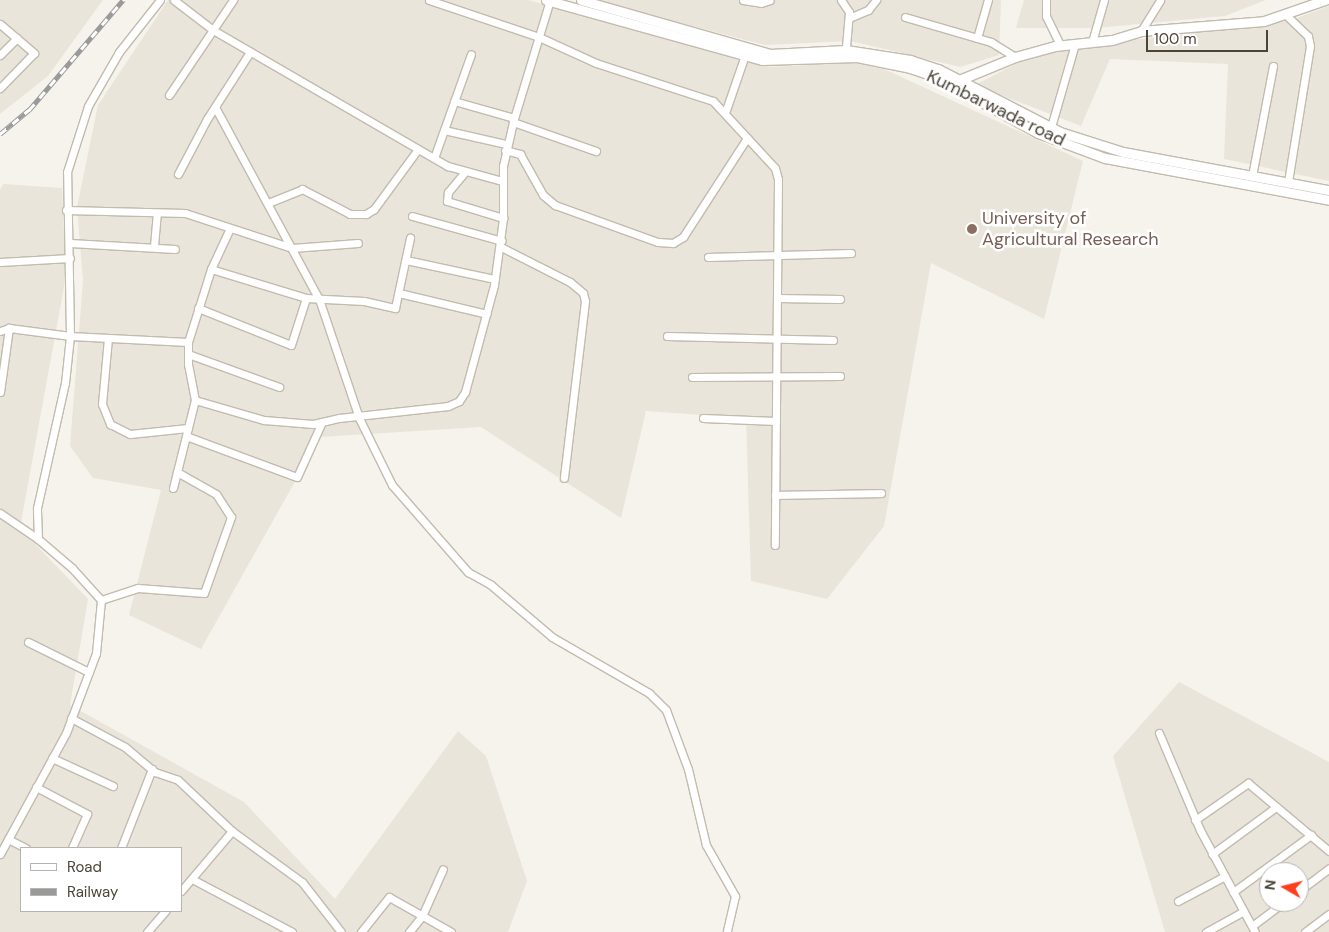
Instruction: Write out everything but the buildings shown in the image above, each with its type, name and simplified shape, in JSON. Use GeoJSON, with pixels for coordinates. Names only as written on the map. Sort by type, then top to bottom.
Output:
{"type":"FeatureCollection","features":[{"type":"Feature","properties":{"kind":"street"},"geometry":{"type":"LineString","coordinates":[[38,539],[37,508],[65,383],[70,336],[70,243],[66,210],[67,172],[88,106],[118,52],[160,0]]}},
{"type":"Feature","properties":{"kind":"street"},"geometry":{"type":"LineString","coordinates":[[174,0],[214,30],[250,52],[434,158],[464,173],[502,181]]}},
{"type":"Feature","properties":{"kind":"street"},"geometry":{"type":"LineString","coordinates":[[169,96],[233,0]]}},
{"type":"Feature","properties":{"kind":"street"},"geometry":{"type":"LineString","coordinates":[[429,0],[539,36],[596,63],[713,101],[772,163],[777,174],[775,545]]}},
{"type":"Feature","properties":{"kind":"street"},"geometry":{"type":"LineString","coordinates":[[195,400],[264,420],[322,422],[437,408],[459,402],[466,392],[495,279],[503,218],[502,181],[505,147],[548,0]]}},
{"type":"Feature","properties":{"kind":"street","name":"Kumbarwada road"},"geometry":{"type":"LineString","coordinates":[[548,0],[768,60],[857,58],[910,68],[936,77],[1038,133],[1105,158],[1329,200]]}},
{"type":"Feature","properties":{"kind":"street","name":"Kumbarwada road"},"geometry":{"type":"LineString","coordinates":[[581,0],[601,2],[764,53],[846,50],[910,60],[959,80],[1051,127],[1124,152],[1329,190]]}},
{"type":"Feature","properties":{"kind":"street"},"geometry":{"type":"LineString","coordinates":[[743,0],[761,4],[770,0]]}},
{"type":"Feature","properties":{"kind":"street"},"geometry":{"type":"LineString","coordinates":[[841,0],[849,11],[846,50]]}},
{"type":"Feature","properties":{"kind":"street"},"geometry":{"type":"LineString","coordinates":[[849,18],[868,10],[876,0]]}},
{"type":"Feature","properties":{"kind":"street"},"geometry":{"type":"LineString","coordinates":[[977,38],[988,0]]}},
{"type":"Feature","properties":{"kind":"street"},"geometry":{"type":"LineString","coordinates":[[1046,0],[1046,16],[1060,46]]}},
{"type":"Feature","properties":{"kind":"street"},"geometry":{"type":"LineString","coordinates":[[1092,42],[1104,0]]}},
{"type":"Feature","properties":{"kind":"street"},"geometry":{"type":"LineString","coordinates":[[1141,31],[1160,0]]}},
{"type":"Feature","properties":{"kind":"street"},"geometry":{"type":"LineString","coordinates":[[959,80],[1016,57],[1060,46],[1092,42],[1141,31],[1264,22],[1325,0]]}},
{"type":"Feature","properties":{"kind":"street"},"geometry":{"type":"LineString","coordinates":[[1286,14],[1308,36],[1310,46],[1288,182]]}},
{"type":"Feature","properties":{"kind":"street"},"geometry":{"type":"LineString","coordinates":[[904,17],[995,44],[1016,57]]}},
{"type":"Feature","properties":{"kind":"street"},"geometry":{"type":"LineString","coordinates":[[0,24],[33,50],[34,56],[0,88]]}},
{"type":"Feature","properties":{"kind":"street"},"geometry":{"type":"LineString","coordinates":[[0,55],[17,38]]}},
{"type":"Feature","properties":{"kind":"street"},"geometry":{"type":"LineString","coordinates":[[1051,127],[1076,44]]}},
{"type":"Feature","properties":{"kind":"street"},"geometry":{"type":"LineString","coordinates":[[178,174],[215,107],[250,52]]}},
{"type":"Feature","properties":{"kind":"street"},"geometry":{"type":"LineString","coordinates":[[434,158],[472,54]]}},
{"type":"Feature","properties":{"kind":"street"},"geometry":{"type":"LineString","coordinates":[[725,113],[745,55]]}},
{"type":"Feature","properties":{"kind":"street"},"geometry":{"type":"LineString","coordinates":[[1252,176],[1272,66]]}},
{"type":"Feature","properties":{"kind":"street"},"geometry":{"type":"LineString","coordinates":[[454,102],[513,120],[596,151]]}},
{"type":"Feature","properties":{"kind":"street"},"geometry":{"type":"LineString","coordinates":[[215,107],[319,299],[359,418],[392,484],[468,572],[491,585],[552,637],[643,689],[664,706],[688,768],[706,845],[735,896],[727,932]]}},
{"type":"Feature","properties":{"kind":"street"},"geometry":{"type":"LineString","coordinates":[[444,130],[505,147],[520,154],[543,195],[555,205],[658,242],[673,243],[683,237],[747,138]]}},
{"type":"Feature","properties":{"kind":"street"},"geometry":{"type":"LineString","coordinates":[[268,202],[302,189],[350,214],[366,214],[374,209],[418,149]]}},
{"type":"Feature","properties":{"kind":"street"},"geometry":{"type":"LineString","coordinates":[[464,173],[448,192],[447,201],[503,218]]}},
{"type":"Feature","properties":{"kind":"street"},"geometry":{"type":"LineString","coordinates":[[66,210],[157,214],[185,213],[292,248],[358,243]]}},
{"type":"Feature","properties":{"kind":"street"},"geometry":{"type":"LineString","coordinates":[[154,246],[157,214]]}},
{"type":"Feature","properties":{"kind":"street"},"geometry":{"type":"LineString","coordinates":[[412,216],[501,244],[577,287],[586,301],[564,478]]}},
{"type":"Feature","properties":{"kind":"street"},"geometry":{"type":"LineString","coordinates":[[173,488],[195,400],[188,342],[211,269],[230,228]]}},
{"type":"Feature","properties":{"kind":"street"},"geometry":{"type":"LineString","coordinates":[[211,269],[306,298],[364,301],[396,308],[410,238]]}},
{"type":"Feature","properties":{"kind":"street"},"geometry":{"type":"LineString","coordinates":[[70,243],[175,248]]}},
{"type":"Feature","properties":{"kind":"street"},"geometry":{"type":"LineString","coordinates":[[708,257],[777,254],[851,254]]}},
{"type":"Feature","properties":{"kind":"street"},"geometry":{"type":"LineString","coordinates":[[0,262],[70,258]]}},
{"type":"Feature","properties":{"kind":"street"},"geometry":{"type":"LineString","coordinates":[[406,260],[495,279]]}},
{"type":"Feature","properties":{"kind":"street"},"geometry":{"type":"LineString","coordinates":[[399,293],[486,314]]}},
{"type":"Feature","properties":{"kind":"street"},"geometry":{"type":"LineString","coordinates":[[198,308],[291,345],[306,298]]}},
{"type":"Feature","properties":{"kind":"street"},"geometry":{"type":"LineString","coordinates":[[777,298],[840,299]]}},
{"type":"Feature","properties":{"kind":"street"},"geometry":{"type":"LineString","coordinates":[[0,392],[9,328]]}},
{"type":"Feature","properties":{"kind":"street"},"geometry":{"type":"LineString","coordinates":[[0,331],[9,328],[70,336],[188,342]]}},
{"type":"Feature","properties":{"kind":"street"},"geometry":{"type":"LineString","coordinates":[[666,336],[776,337],[833,340]]}},
{"type":"Feature","properties":{"kind":"street"},"geometry":{"type":"LineString","coordinates":[[108,338],[102,392],[104,414],[110,424],[130,434],[187,432],[297,477],[322,422]]}},
{"type":"Feature","properties":{"kind":"street"},"geometry":{"type":"LineString","coordinates":[[188,354],[279,387]]}},
{"type":"Feature","properties":{"kind":"street"},"geometry":{"type":"LineString","coordinates":[[692,377],[840,376]]}},
{"type":"Feature","properties":{"kind":"street"},"geometry":{"type":"LineString","coordinates":[[703,418],[776,421]]}},
{"type":"Feature","properties":{"kind":"street"},"geometry":{"type":"LineString","coordinates":[[101,600],[138,588],[204,593],[231,517],[216,494],[177,472]]}},
{"type":"Feature","properties":{"kind":"street"},"geometry":{"type":"LineString","coordinates":[[775,495],[881,493]]}},
{"type":"Feature","properties":{"kind":"street"},"geometry":{"type":"LineString","coordinates":[[0,514],[38,539],[72,568],[101,600],[96,653],[71,718],[52,758],[0,854]]}},
{"type":"Feature","properties":{"kind":"street"},"geometry":{"type":"LineString","coordinates":[[28,642],[89,672]]}},
{"type":"Feature","properties":{"kind":"street"},"geometry":{"type":"LineString","coordinates":[[71,718],[125,747],[152,769],[178,780],[232,830],[302,882],[342,932]]}},
{"type":"Feature","properties":{"kind":"street"},"geometry":{"type":"LineString","coordinates":[[1159,733],[1195,820],[1253,929],[1273,912]]}},
{"type":"Feature","properties":{"kind":"street"},"geometry":{"type":"LineString","coordinates":[[52,758],[113,786]]}},
{"type":"Feature","properties":{"kind":"street"},"geometry":{"type":"LineString","coordinates":[[121,847],[152,769]]}},
{"type":"Feature","properties":{"kind":"street"},"geometry":{"type":"LineString","coordinates":[[1195,820],[1248,783],[1329,851]]}},
{"type":"Feature","properties":{"kind":"street"},"geometry":{"type":"LineString","coordinates":[[36,787],[87,814],[72,847]]}},
{"type":"Feature","properties":{"kind":"street"},"geometry":{"type":"LineString","coordinates":[[1212,854],[1276,807]]}},
{"type":"Feature","properties":{"kind":"street"},"geometry":{"type":"LineString","coordinates":[[182,890],[232,830]]}},
{"type":"Feature","properties":{"kind":"street"},"geometry":{"type":"LineString","coordinates":[[1233,892],[1310,835]]}},
{"type":"Feature","properties":{"kind":"street"},"geometry":{"type":"LineString","coordinates":[[8,839],[24,847]]}},
{"type":"Feature","properties":{"kind":"street"},"geometry":{"type":"LineString","coordinates":[[1309,883],[1329,868]]}},
{"type":"Feature","properties":{"kind":"street"},"geometry":{"type":"LineString","coordinates":[[409,932],[422,916],[443,869]]}},
{"type":"Feature","properties":{"kind":"street"},"geometry":{"type":"LineString","coordinates":[[1178,901],[1225,876]]}},
{"type":"Feature","properties":{"kind":"street"},"geometry":{"type":"LineString","coordinates":[[192,879],[292,932]]}},
{"type":"Feature","properties":{"kind":"street"},"geometry":{"type":"LineString","coordinates":[[361,932],[389,897],[451,932]]}},
{"type":"Feature","properties":{"kind":"street"},"geometry":{"type":"LineString","coordinates":[[1206,932],[1244,911]]}},
{"type":"Feature","properties":{"kind":"street"},"geometry":{"type":"LineString","coordinates":[[147,932],[164,912]]}},
{"type":"Feature","properties":{"kind":"street"},"geometry":{"type":"LineString","coordinates":[[1305,932],[1329,914]]}},
{"type":"Feature","properties":{"kind":"shaded area"},"geometry":{"type":"Polygon","coordinates":[[[0,0],[103,0],[48,76],[0,114],[0,0]]]}},
{"type":"Feature","properties":{"kind":"shaded area"},"geometry":{"type":"Polygon","coordinates":[[[168,0],[528,0],[771,67],[869,62],[1083,161],[1044,319],[931,263],[884,526],[827,599],[751,581],[746,418],[646,411],[621,518],[481,427],[320,437],[201,649],[129,615],[161,490],[93,478],[70,446],[83,280],[77,207],[98,105],[168,0]]]}},
{"type":"Feature","properties":{"kind":"shaded area"},"geometry":{"type":"Polygon","coordinates":[[[593,0],[1001,0],[999,55],[960,67],[851,41],[765,45],[593,0]]]}},
{"type":"Feature","properties":{"kind":"shaded area"},"geometry":{"type":"Polygon","coordinates":[[[1024,0],[1266,0],[1225,16],[1096,28],[1016,28],[1024,0]]]}},
{"type":"Feature","properties":{"kind":"shaded area"},"geometry":{"type":"Polygon","coordinates":[[[1329,6],[1329,181],[1224,159],[1228,64],[1110,59],[1081,126],[975,85],[1060,41],[1141,39],[1294,19],[1329,6]]]}},
{"type":"Feature","properties":{"kind":"shaded area"},"geometry":{"type":"Polygon","coordinates":[[[3,184],[62,188],[66,276],[20,528],[88,599],[70,705],[244,802],[335,899],[458,731],[486,756],[527,881],[508,932],[0,932],[0,190],[3,184]]]}},
{"type":"Feature","properties":{"kind":"shaded area"},"geometry":{"type":"Polygon","coordinates":[[[1179,682],[1329,762],[1329,932],[1165,932],[1113,756],[1179,682]]]}},
{"type":"Feature","properties":{"kind":"railway"},"geometry":{"type":"LineString","coordinates":[[0,134],[29,110],[123,0]]}},
{"type":"Feature","properties":{"kind":"place","name":"University of Agricultural Research"},"geometry":{"type":"Point","coordinates":[972,229]}}]}
